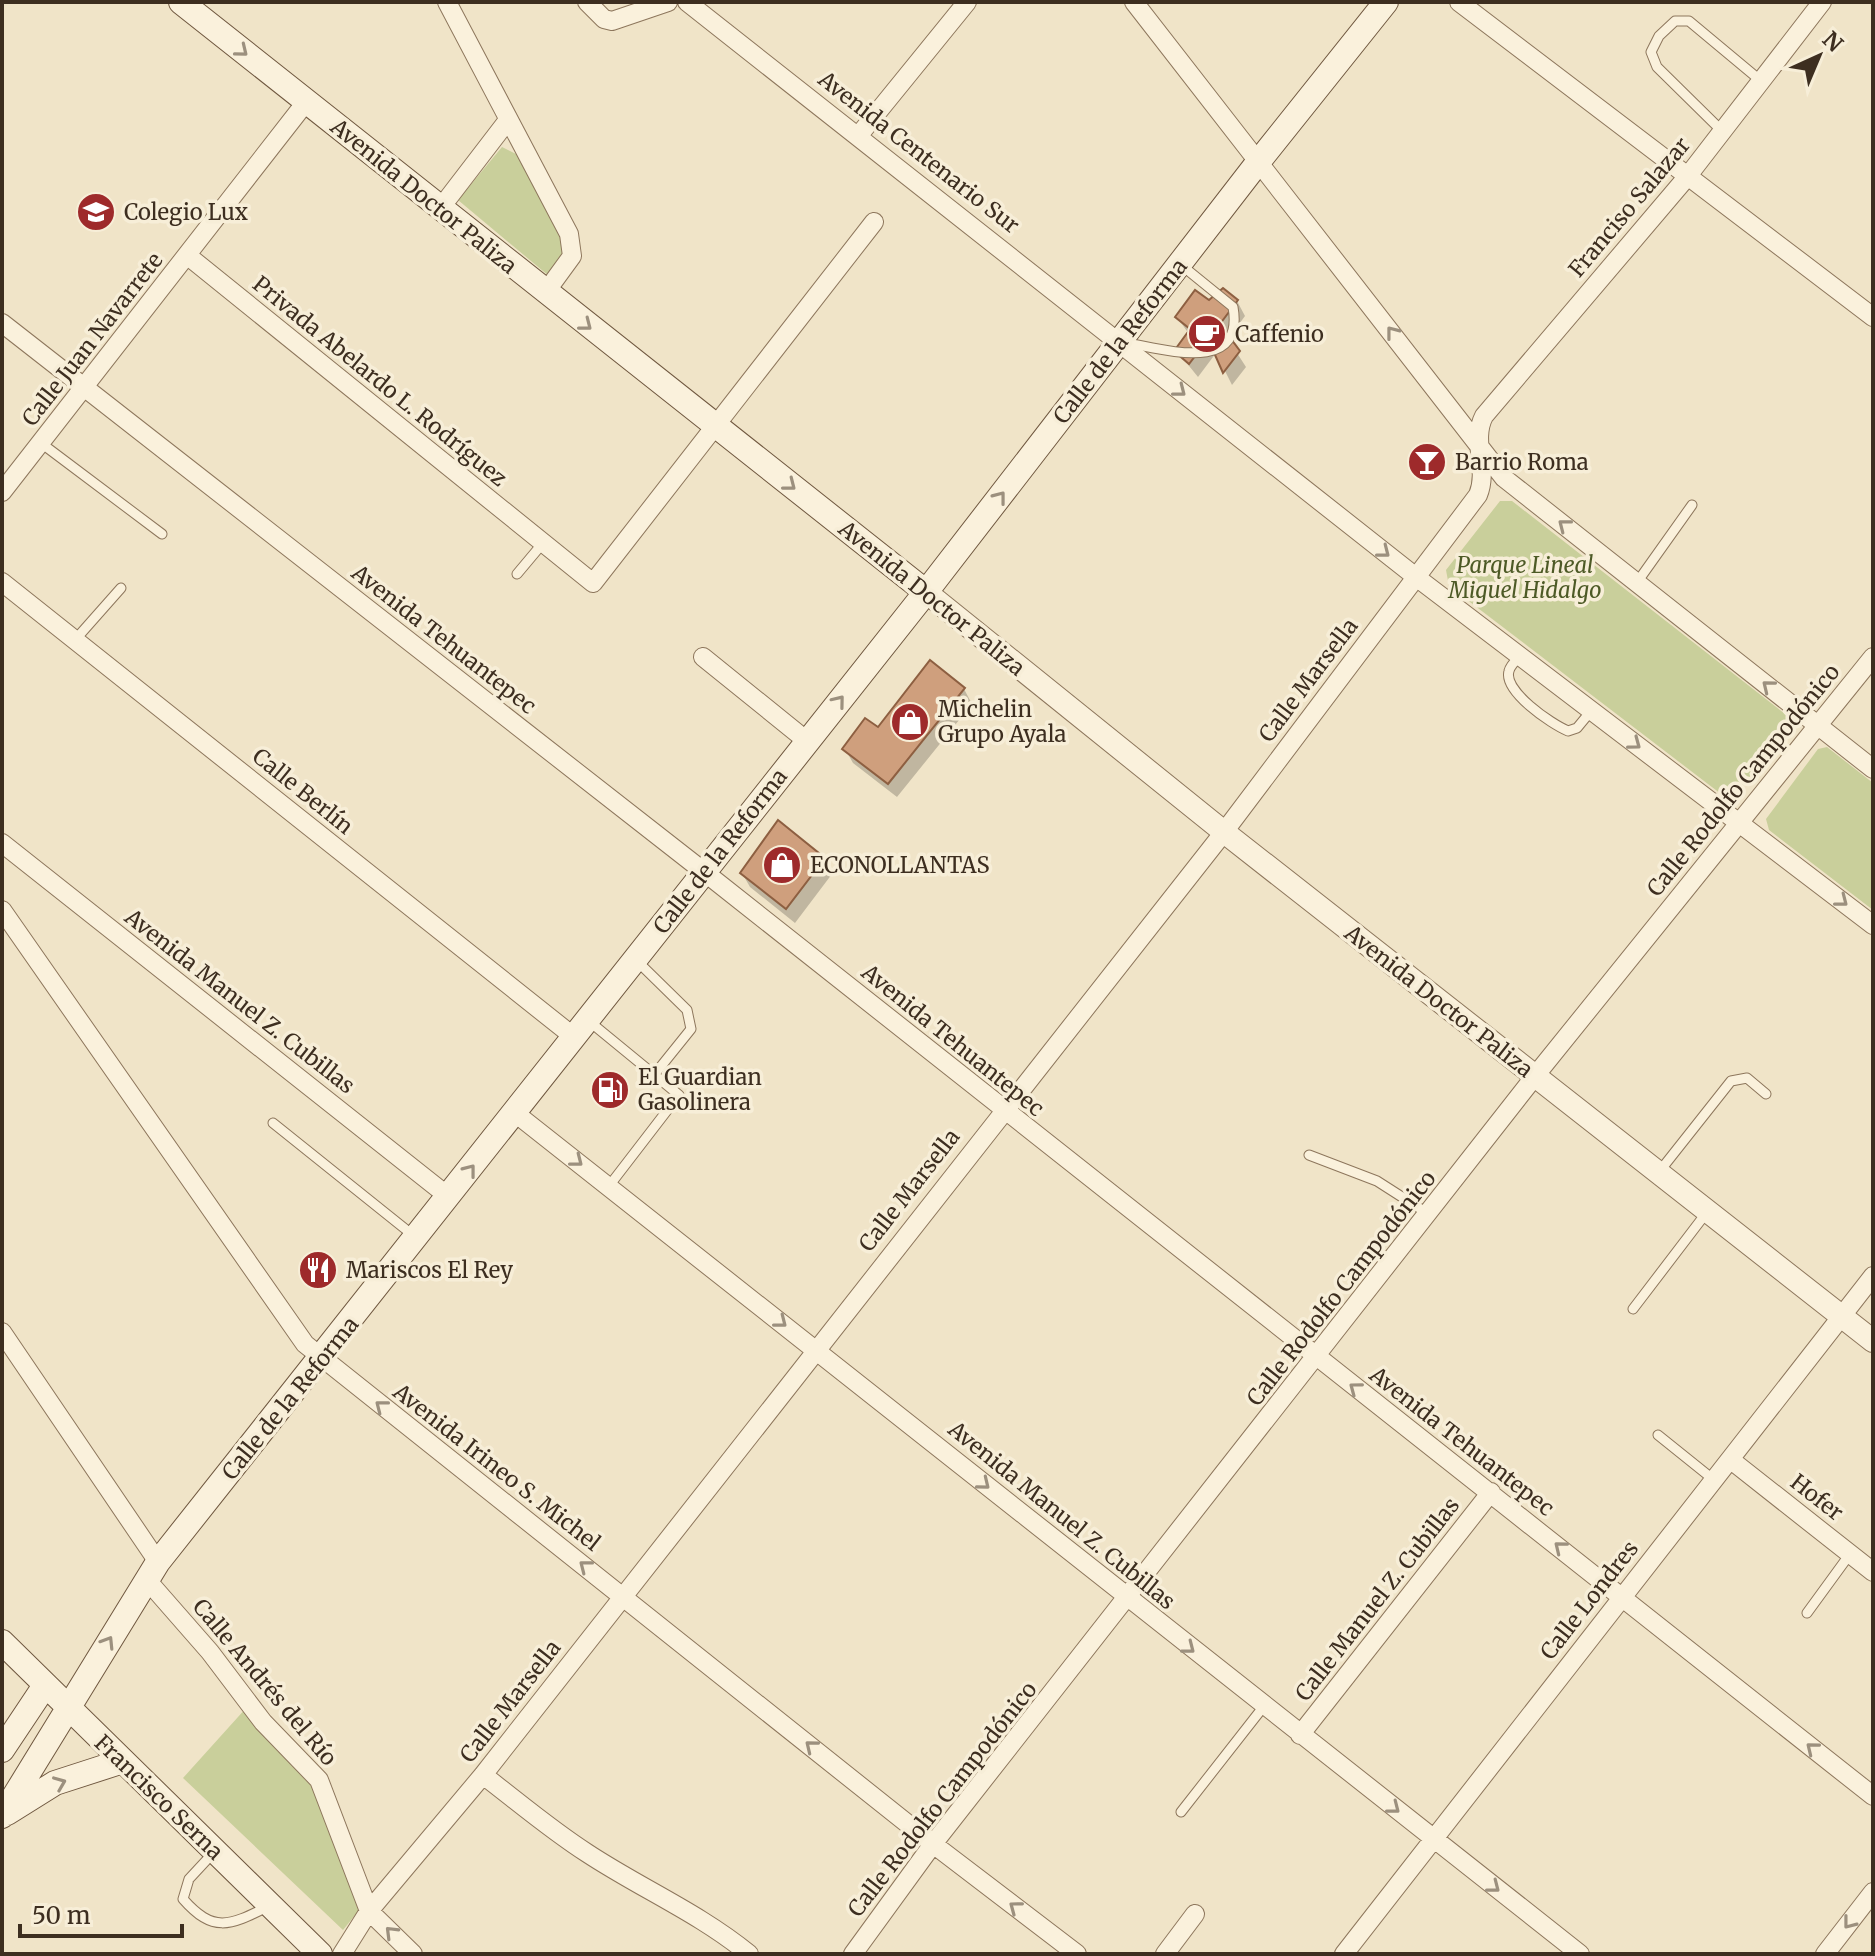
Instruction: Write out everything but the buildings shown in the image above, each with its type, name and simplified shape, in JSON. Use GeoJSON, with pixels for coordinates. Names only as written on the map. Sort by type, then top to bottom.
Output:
{"type":"FeatureCollection","features":[{"type":"Feature","properties":{"kind":"main road","name":"Calle de la Reforma"},"geometry":{"type":"LineString","coordinates":[[2,1816],[152,1571],[926,592],[1386,2]]}},
{"type":"Feature","properties":{"kind":"main road","name":"Avenida Doctor Paliza"},"geometry":{"type":"LineString","coordinates":[[186,4],[439,210],[926,592]]}},
{"type":"Feature","properties":{"kind":"main road","name":"Francisco Serna"},"geometry":{"type":"LineString","coordinates":[[2,1642],[44,1687],[320,1954]]}},
{"type":"Feature","properties":{"kind":"main road"},"geometry":{"type":"LineString","coordinates":[[2,1750],[44,1687]]}},
{"type":"Feature","properties":{"kind":"main road"},"geometry":{"type":"LineString","coordinates":[[2,1816],[55,1783],[123,1761]]}},
{"type":"Feature","properties":{"kind":"street"},"geometry":{"type":"LineString","coordinates":[[447,2],[562,219],[572,246],[568,266],[545,293]]}},
{"type":"Feature","properties":{"kind":"street"},"geometry":{"type":"LineString","coordinates":[[587,2],[604,19],[612,21],[668,2]]}},
{"type":"Feature","properties":{"kind":"street","name":"Avenida Centenario Sur"},"geometry":{"type":"LineString","coordinates":[[687,2],[1416,577],[1873,925]]}},
{"type":"Feature","properties":{"kind":"street"},"geometry":{"type":"LineString","coordinates":[[859,135],[967,2]]}},
{"type":"Feature","properties":{"kind":"street"},"geometry":{"type":"LineString","coordinates":[[1134,2],[1504,478],[1873,769]]}},
{"type":"Feature","properties":{"kind":"street"},"geometry":{"type":"LineString","coordinates":[[1459,2],[1873,317]]}},
{"type":"Feature","properties":{"kind":"street","name":"Franciso Salazar"},"geometry":{"type":"LineString","coordinates":[[1479,443],[1479,426],[1484,416],[1687,177],[1822,2]]}},
{"type":"Feature","properties":{"kind":"street","name":"Calle Juan Navarrete"},"geometry":{"type":"LineString","coordinates":[[2,492],[306,102]]}},
{"type":"Feature","properties":{"kind":"street"},"geometry":{"type":"LineString","coordinates":[[439,210],[508,120]]}},
{"type":"Feature","properties":{"kind":"street"},"geometry":{"type":"LineString","coordinates":[[715,426],[874,222]]}},
{"type":"Feature","properties":{"kind":"street","name":"Privada Abelardo L. Rodríguez"},"geometry":{"type":"LineString","coordinates":[[188,256],[593,583],[715,426]]}},
{"type":"Feature","properties":{"kind":"street","name":"Avenida Tehuantepec"},"geometry":{"type":"LineString","coordinates":[[2,323],[703,871],[1316,1359],[1491,1492],[1873,1796]]}},
{"type":"Feature","properties":{"kind":"street","name":"Calle Marsella"},"geometry":{"type":"LineString","coordinates":[[342,1954],[369,1911],[483,1775],[1002,1110],[1224,832],[1478,495],[1484,481],[1479,443]]}},
{"type":"Feature","properties":{"kind":"street","name":"Calle Berlín"},"geometry":{"type":"LineString","coordinates":[[2,582],[580,1028]]}},
{"type":"Feature","properties":{"kind":"street","name":"Avenida Doctor Paliza"},"geometry":{"type":"LineString","coordinates":[[926,592],[1224,832],[1873,1341]]}},
{"type":"Feature","properties":{"kind":"street"},"geometry":{"type":"LineString","coordinates":[[703,657],[807,741]]}},
{"type":"Feature","properties":{"kind":"street","name":"Calle Rodolfo Campodónico"},"geometry":{"type":"LineString","coordinates":[[853,1954],[933,1844],[1535,1076],[1873,657]]}},
{"type":"Feature","properties":{"kind":"street","name":"Avenida Manuel Z. Cubillas"},"geometry":{"type":"LineString","coordinates":[[2,843],[449,1197]]}},
{"type":"Feature","properties":{"kind":"street","name":"Avenida Irineo S. Michel"},"geometry":{"type":"LineString","coordinates":[[2,910],[290,1326],[321,1359],[933,1844],[1077,1954]]}},
{"type":"Feature","properties":{"kind":"street","name":"Avenida Manuel Z. Cubillas"},"geometry":{"type":"LineString","coordinates":[[515,1113],[1580,1954]]}},
{"type":"Feature","properties":{"kind":"street","name":"Calle Londres"},"geometry":{"type":"LineString","coordinates":[[1354,1950],[1433,1839],[1873,1276]]}},
{"type":"Feature","properties":{"kind":"street","name":"Calle Andrés del Río"},"geometry":{"type":"LineString","coordinates":[[2,1332],[152,1571],[202,1642],[263,1722],[319,1780],[369,1911]]}},
{"type":"Feature","properties":{"kind":"street","name":"Hofer"},"geometry":{"type":"LineString","coordinates":[[1731,1460],[1873,1572]]}},
{"type":"Feature","properties":{"kind":"street","name":"Calle Manuel Z. Cubillas"},"geometry":{"type":"LineString","coordinates":[[1300,1735],[1491,1492]]}},
{"type":"Feature","properties":{"kind":"street"},"geometry":{"type":"LineString","coordinates":[[483,1775],[587,1854],[644,1884],[725,1934],[749,1954]]}},
{"type":"Feature","properties":{"kind":"street"},"geometry":{"type":"LineString","coordinates":[[1825,1954],[1873,1892]]}},
{"type":"Feature","properties":{"kind":"street"},"geometry":{"type":"LineString","coordinates":[[369,1911],[413,1954]]}},
{"type":"Feature","properties":{"kind":"street"},"geometry":{"type":"LineString","coordinates":[[1165,1954],[1195,1914]]}},
{"type":"Feature","properties":{"kind":"lane"},"geometry":{"type":"LineString","coordinates":[[1722,131],[1657,67],[1651,52],[1659,36],[1675,21],[1689,21],[1761,81]]}},
{"type":"Feature","properties":{"kind":"lane"},"geometry":{"type":"LineString","coordinates":[[1119,342],[1201,355],[1215,351],[1228,338],[1236,322],[1233,307],[1180,263]]}},
{"type":"Feature","properties":{"kind":"lane"},"geometry":{"type":"LineString","coordinates":[[41,443],[162,534]]}},
{"type":"Feature","properties":{"kind":"lane"},"geometry":{"type":"LineString","coordinates":[[1638,581],[1692,505]]}},
{"type":"Feature","properties":{"kind":"lane"},"geometry":{"type":"LineString","coordinates":[[517,574],[543,543]]}},
{"type":"Feature","properties":{"kind":"lane"},"geometry":{"type":"LineString","coordinates":[[75,640],[121,588]]}},
{"type":"Feature","properties":{"kind":"lane"},"geometry":{"type":"LineString","coordinates":[[1520,656],[1509,670],[1508,682],[1515,693],[1558,727],[1568,731],[1577,728],[1591,711]]}},
{"type":"Feature","properties":{"kind":"lane"},"geometry":{"type":"LineString","coordinates":[[635,959],[687,1010],[691,1029],[654,1075]]}},
{"type":"Feature","properties":{"kind":"lane"},"geometry":{"type":"LineString","coordinates":[[580,1028],[654,1075],[679,1095],[609,1186]]}},
{"type":"Feature","properties":{"kind":"lane"},"geometry":{"type":"LineString","coordinates":[[1659,1172],[1731,1081],[1747,1078],[1766,1094]]}},
{"type":"Feature","properties":{"kind":"lane"},"geometry":{"type":"LineString","coordinates":[[273,1123],[416,1238]]}},
{"type":"Feature","properties":{"kind":"lane"},"geometry":{"type":"LineString","coordinates":[[1309,1155],[1377,1181],[1428,1214]]}},
{"type":"Feature","properties":{"kind":"lane"},"geometry":{"type":"LineString","coordinates":[[1633,1309],[1707,1212]]}},
{"type":"Feature","properties":{"kind":"lane"},"geometry":{"type":"LineString","coordinates":[[1658,1435],[1715,1480]]}},
{"type":"Feature","properties":{"kind":"lane"},"geometry":{"type":"LineString","coordinates":[[1807,1613],[1850,1554]]}},
{"type":"Feature","properties":{"kind":"lane"},"geometry":{"type":"LineString","coordinates":[[1181,1812],[1264,1706]]}},
{"type":"Feature","properties":{"kind":"lane"},"geometry":{"type":"LineString","coordinates":[[215,1851],[183,1889],[183,1899],[199,1917],[217,1925],[242,1919],[270,1905]]}},
{"type":"Feature","properties":{"kind":"green space"},"geometry":{"type":"Polygon","coordinates":[[[502,147],[516,154],[563,239],[564,255],[549,276],[458,200],[502,147]]]}},
{"type":"Feature","properties":{"kind":"green space","name":"Parque Lineal Miguel Hidalgo"},"geometry":{"type":"Polygon","coordinates":[[[1500,501],[1512,501],[1785,714],[1788,724],[1737,794],[1725,797],[1449,586],[1446,570],[1500,501]]]}},
{"type":"Feature","properties":{"kind":"green space"},"geometry":{"type":"Polygon","coordinates":[[[1827,747],[1873,783],[1873,910],[1769,830],[1766,819],[1818,749],[1827,747]]]}},
{"type":"Feature","properties":{"kind":"green space"},"geometry":{"type":"Polygon","coordinates":[[[247,1707],[317,1785],[360,1909],[343,1930],[183,1778],[247,1707]]]}},
{"type":"Feature","properties":{"kind":"place","name":"Colegio Lux"},"geometry":{"type":"Point","coordinates":[96,212]}},
{"type":"Feature","properties":{"kind":"place","name":"Caffenio"},"geometry":{"type":"Point","coordinates":[1207,334]}},
{"type":"Feature","properties":{"kind":"place","name":"Barrio Roma"},"geometry":{"type":"Point","coordinates":[1427,462]}},
{"type":"Feature","properties":{"kind":"place","name":"Michelin Grupo Ayala"},"geometry":{"type":"Point","coordinates":[910,722]}},
{"type":"Feature","properties":{"kind":"place","name":"ECONOLLANTAS"},"geometry":{"type":"Point","coordinates":[782,865]}},
{"type":"Feature","properties":{"kind":"place","name":"El Guardian Gasolinera"},"geometry":{"type":"Point","coordinates":[610,1090]}},
{"type":"Feature","properties":{"kind":"place","name":"Mariscos El Rey"},"geometry":{"type":"Point","coordinates":[318,1270]}}]}
